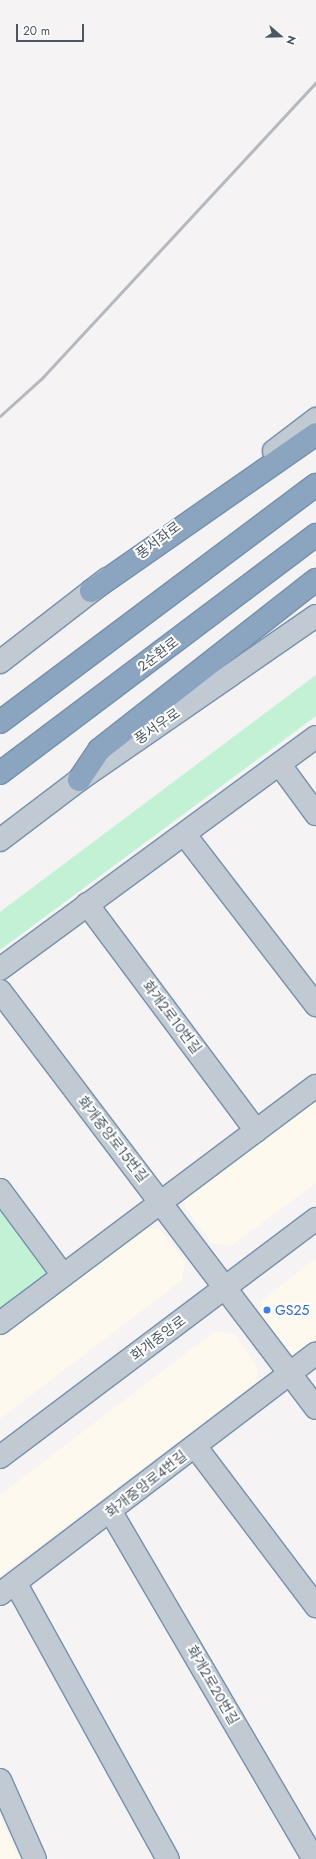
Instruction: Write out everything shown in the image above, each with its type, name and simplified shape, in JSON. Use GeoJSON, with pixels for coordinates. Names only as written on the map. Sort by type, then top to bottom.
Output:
{"type":"FeatureCollection","features":[{"type":"Feature","properties":{"kind":"highway"},"geometry":{"type":"LineString","coordinates":[[91,591],[316,434]]}},
{"type":"Feature","properties":{"kind":"highway"},"geometry":{"type":"LineString","coordinates":[[0,722],[316,485]]}},
{"type":"Feature","properties":{"kind":"highway","name":"2순환로"},"geometry":{"type":"LineString","coordinates":[[0,773],[316,535]]}},
{"type":"Feature","properties":{"kind":"highway"},"geometry":{"type":"LineString","coordinates":[[79,780],[99,750],[176,687],[316,580]]}},
{"type":"Feature","properties":{"kind":"street","name":"풍서좌로"},"geometry":{"type":"LineString","coordinates":[[0,662],[316,419]]}},
{"type":"Feature","properties":{"kind":"street","name":"풍서우로"},"geometry":{"type":"LineString","coordinates":[[0,840],[79,780],[316,616]]}},
{"type":"Feature","properties":{"kind":"street"},"geometry":{"type":"LineString","coordinates":[[0,969],[316,738]]}},
{"type":"Feature","properties":{"kind":"street"},"geometry":{"type":"LineString","coordinates":[[280,765],[316,814]]}},
{"type":"Feature","properties":{"kind":"street"},"geometry":{"type":"LineString","coordinates":[[185,835],[316,1005]]}},
{"type":"Feature","properties":{"kind":"street","name":"화개2로10번길"},"geometry":{"type":"LineString","coordinates":[[87,904],[256,1131]]}},
{"type":"Feature","properties":{"kind":"street","name":"화개중앙로15번길"},"geometry":{"type":"LineString","coordinates":[[0,991],[161,1201],[316,1408]]}},
{"type":"Feature","properties":{"kind":"street"},"geometry":{"type":"LineString","coordinates":[[0,1323],[316,1086]]}},
{"type":"Feature","properties":{"kind":"street"},"geometry":{"type":"LineString","coordinates":[[0,1190],[63,1275]]}},
{"type":"Feature","properties":{"kind":"street","name":"화개중앙로"},"geometry":{"type":"LineString","coordinates":[[0,1457],[316,1219]]}},
{"type":"Feature","properties":{"kind":"street","name":"화개중앙로4번길"},"geometry":{"type":"LineString","coordinates":[[8,1589],[111,1512],[316,1353]]}},
{"type":"Feature","properties":{"kind":"street"},"geometry":{"type":"LineString","coordinates":[[195,1446],[316,1606]]}},
{"type":"Feature","properties":{"kind":"street","name":"화개2로20번길"},"geometry":{"type":"LineString","coordinates":[[111,1512],[314,1859]]}},
{"type":"Feature","properties":{"kind":"street"},"geometry":{"type":"LineString","coordinates":[[8,1589],[168,1859]]}},
{"type":"Feature","properties":{"kind":"street"},"geometry":{"type":"LineString","coordinates":[[0,1780],[35,1859]]}},
{"type":"Feature","properties":{"kind":"shaded area"},"geometry":{"type":"Polygon","coordinates":[[[316,1097],[316,1183],[231,1246],[211,1243],[184,1206],[186,1194],[316,1097]]]}},
{"type":"Feature","properties":{"kind":"shaded area"},"geometry":{"type":"Polygon","coordinates":[[[144,1228],[159,1229],[185,1261],[182,1280],[0,1419],[0,1337],[144,1228]]]}},
{"type":"Feature","properties":{"kind":"shaded area"},"geometry":{"type":"Polygon","coordinates":[[[316,1258],[316,1342],[298,1355],[286,1354],[258,1318],[261,1301],[316,1258]]]}},
{"type":"Feature","properties":{"kind":"shaded area"},"geometry":{"type":"Polygon","coordinates":[[[215,1331],[234,1334],[258,1368],[255,1383],[0,1576],[0,1495],[215,1331]]]}},
{"type":"Feature","properties":{"kind":"shaded area"},"geometry":{"type":"Polygon","coordinates":[[[0,1815],[19,1859],[0,1859],[0,1815]]]}},
{"type":"Feature","properties":{"kind":"green space"},"geometry":{"type":"Polygon","coordinates":[[[316,675],[316,716],[0,950],[0,912],[316,675]]]}},
{"type":"Feature","properties":{"kind":"green space"},"geometry":{"type":"Polygon","coordinates":[[[0,1204],[52,1273],[0,1312],[0,1204]]]}},
{"type":"Feature","properties":{"kind":"railway"},"geometry":{"type":"LineString","coordinates":[[0,416],[43,377],[316,82]]}},
{"type":"Feature","properties":{"kind":"place","name":"GS25"},"geometry":{"type":"Point","coordinates":[267,1310]}}]}
